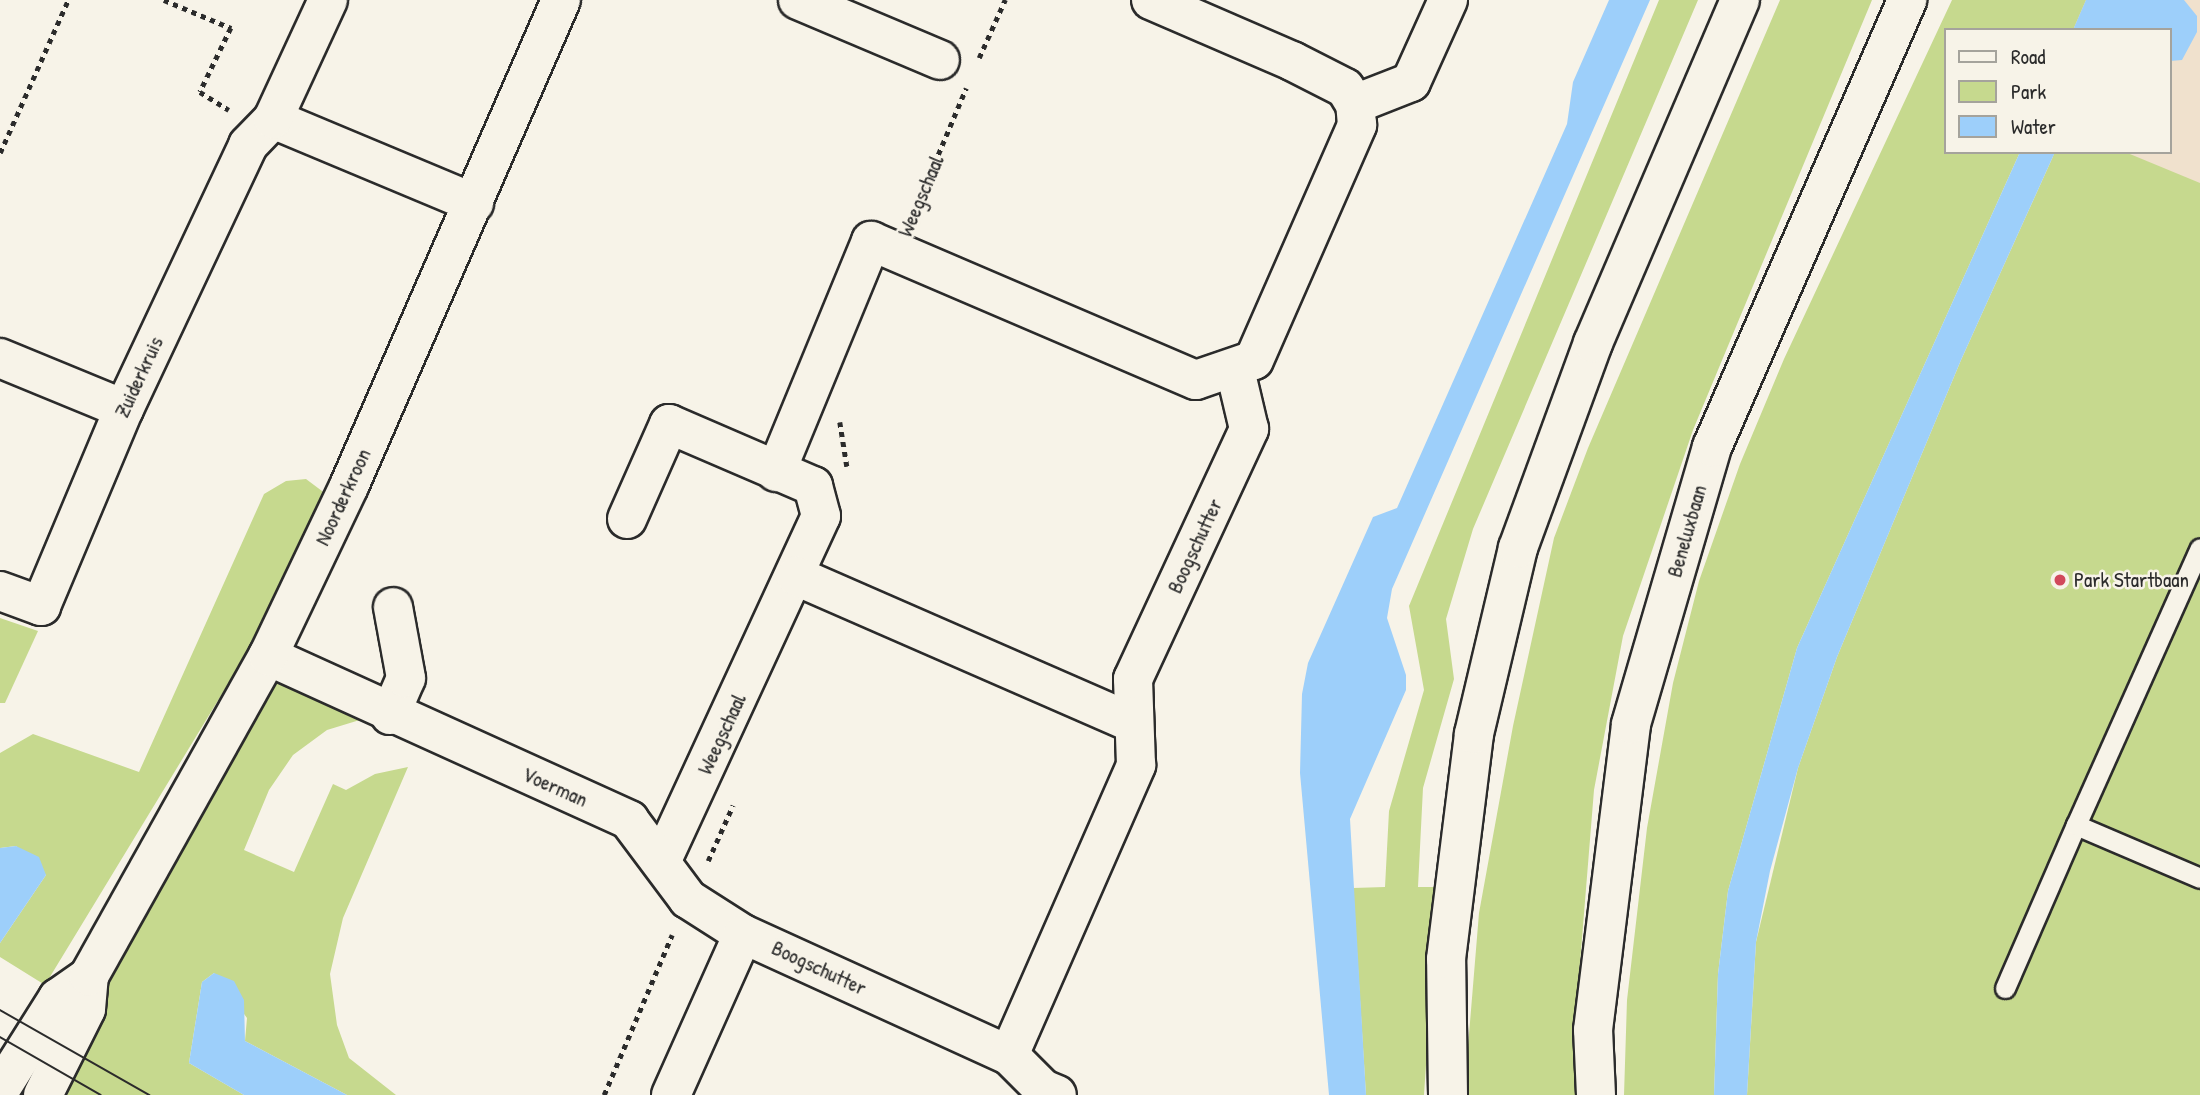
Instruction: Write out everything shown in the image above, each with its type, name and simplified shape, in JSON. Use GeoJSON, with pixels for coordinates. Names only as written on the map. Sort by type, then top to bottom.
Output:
{"type":"FeatureCollection","features":[{"type":"Feature","properties":{"kind":"street","name":"Zuiderkruis"},"geometry":{"type":"LineString","coordinates":[[0,591],[41,606],[124,409],[248,145],[266,124],[328,0]]}},
{"type":"Feature","properties":{"kind":"street","name":"Noorderkroon"},"geometry":{"type":"LineString","coordinates":[[43,1095],[86,1009],[89,976],[268,656],[474,203],[561,0]]}},
{"type":"Feature","properties":{"kind":"street"},"geometry":{"type":"LineString","coordinates":[[798,0],[963,66]]}},
{"type":"Feature","properties":{"kind":"street"},"geometry":{"type":"LineString","coordinates":[[897,252],[1196,380],[1235,370],[1254,360],[1357,125],[1354,104],[1345,88],[1302,66],[1151,0]]}},
{"type":"Feature","properties":{"kind":"street"},"geometry":{"type":"LineString","coordinates":[[1354,104],[1411,82],[1448,0]]}},
{"type":"Feature","properties":{"kind":"street"},"geometry":{"type":"LineString","coordinates":[[1448,1095],[1446,959],[1474,734],[1518,548],[1593,343],[1740,0]]}},
{"type":"Feature","properties":{"kind":"street","name":"Beneluxbaan"},"geometry":{"type":"LineString","coordinates":[[1596,1095],[1593,1030],[1631,724],[1712,447],[1906,0]]}},
{"type":"Feature","properties":{"kind":"street"},"geometry":{"type":"LineString","coordinates":[[266,124],[474,203]]}},
{"type":"Feature","properties":{"kind":"street","name":"Weegschaal"},"geometry":{"type":"LineString","coordinates":[[776,472],[871,241],[897,252]]}},
{"type":"Feature","properties":{"kind":"street"},"geometry":{"type":"LineString","coordinates":[[0,358],[124,409]]}},
{"type":"Feature","properties":{"kind":"street","name":"Boogschutter"},"geometry":{"type":"LineString","coordinates":[[1009,1055],[1136,765],[1133,679],[1249,429],[1235,370]]}},
{"type":"Feature","properties":{"kind":"street","name":"Weegschaal"},"geometry":{"type":"LineString","coordinates":[[627,519],[669,424],[813,486],[819,498],[821,516],[796,576],[661,862]]}},
{"type":"Feature","properties":{"kind":"street"},"geometry":{"type":"LineString","coordinates":[[796,576],[1133,723]]}},
{"type":"Feature","properties":{"kind":"street"},"geometry":{"type":"LineString","coordinates":[[390,715],[406,678],[393,607]]}},
{"type":"Feature","properties":{"kind":"street","name":"Voerman"},"geometry":{"type":"LineString","coordinates":[[268,656],[390,715],[629,820],[688,899]]}},
{"type":"Feature","properties":{"kind":"street","name":"Boogschutter"},"geometry":{"type":"LineString","coordinates":[[688,899],[743,934],[1009,1055],[1043,1088],[1056,1095]]}},
{"type":"Feature","properties":{"kind":"street"},"geometry":{"type":"LineString","coordinates":[[671,1095],[743,934]]}},
{"type":"Feature","properties":{"kind":"street","name":"Noorderkroon"},"geometry":{"type":"LineString","coordinates":[[0,1090],[58,999],[89,976]]}},
{"type":"Feature","properties":{"kind":"lane"},"geometry":{"type":"LineString","coordinates":[[2005,988],[2200,548]]}},
{"type":"Feature","properties":{"kind":"lane"},"geometry":{"type":"LineString","coordinates":[[2076,825],[2200,878]]}},
{"type":"Feature","properties":{"kind":"path"},"geometry":{"type":"LineString","coordinates":[[0,153],[68,0]]}},
{"type":"Feature","properties":{"kind":"path"},"geometry":{"type":"LineString","coordinates":[[164,0],[231,28],[200,92],[266,124]]}},
{"type":"Feature","properties":{"kind":"path","name":"Weegschaal"},"geometry":{"type":"LineString","coordinates":[[897,252],[963,66],[1005,0]]}},
{"type":"Feature","properties":{"kind":"path"},"geometry":{"type":"LineString","coordinates":[[604,1095],[688,899]]}},
{"type":"Feature","properties":{"kind":"shaded area"},"geometry":{"type":"Polygon","coordinates":[[[2072,0],[2200,0],[2200,223],[2045,154],[2172,154],[2172,28],[2053,28],[2072,0]]]}},
{"type":"Feature","properties":{"kind":"green space"},"geometry":{"type":"Polygon","coordinates":[[[1659,0],[1698,0],[1473,529],[1446,619],[1454,679],[1423,788],[1418,887],[1438,887],[1424,1095],[1366,1095],[1353,888],[1385,887],[1389,811],[1424,690],[1409,606],[1659,0]]]}},
{"type":"Feature","properties":{"kind":"green space"},"geometry":{"type":"Polygon","coordinates":[[[1780,0],[1872,0],[1693,430],[1623,636],[1594,790],[1574,1037],[1575,1095],[1464,1095],[1479,913],[1513,726],[1554,538],[1588,448],[1780,0]]]}},
{"type":"Feature","properties":{"kind":"green space"},"geometry":{"type":"Polygon","coordinates":[[[1952,0],[2086,0],[2074,28],[1944,28],[1944,154],[2019,154],[1797,648],[1728,891],[1718,974],[1714,1095],[1624,1095],[1627,1000],[1647,828],[1673,683],[1699,581],[1740,464],[1784,359],[1952,0]]]}},
{"type":"Feature","properties":{"kind":"green space","name":"Park Startbaan"},"geometry":{"type":"Polygon","coordinates":[[[2054,154],[2130,154],[2200,183],[2200,1095],[1747,1095],[1756,942],[1798,768],[1837,657],[1961,360],[2054,154]]]}},
{"type":"Feature","properties":{"kind":"green space"},"geometry":{"type":"Polygon","coordinates":[[[306,479],[330,497],[245,656],[45,985],[0,957],[0,943],[46,875],[16,846],[0,848],[0,753],[33,734],[139,772],[264,494],[286,481],[306,479]]]}},
{"type":"Feature","properties":{"kind":"green space"},"geometry":{"type":"Polygon","coordinates":[[[0,618],[38,631],[5,703],[0,703],[0,618]]]}},
{"type":"Feature","properties":{"kind":"green space"},"geometry":{"type":"Polygon","coordinates":[[[276,678],[363,719],[327,730],[293,755],[269,790],[244,850],[294,872],[333,784],[346,790],[375,774],[408,767],[343,918],[330,974],[337,1025],[349,1058],[396,1095],[347,1095],[245,1041],[247,1018],[214,973],[202,982],[189,1063],[244,1095],[67,1095],[107,987],[276,678]]]}},
{"type":"Feature","properties":{"kind":"water"},"geometry":{"type":"Polygon","coordinates":[[[1609,0],[1650,0],[1392,589],[1387,618],[1406,675],[1406,690],[1350,819],[1366,1095],[1329,1095],[1300,773],[1302,694],[1308,663],[1373,517],[1397,508],[1567,124],[1573,82],[1609,0]]]}},
{"type":"Feature","properties":{"kind":"water"},"geometry":{"type":"Polygon","coordinates":[[[2086,0],[2184,0],[2197,16],[2197,32],[2182,60],[2172,61],[2172,28],[2074,28],[2086,0]]]}},
{"type":"Feature","properties":{"kind":"water"},"geometry":{"type":"Polygon","coordinates":[[[2019,154],[2054,154],[1961,360],[1837,657],[1798,768],[1770,871],[1756,942],[1747,1095],[1714,1095],[1718,974],[1728,891],[1797,648],[2019,154]]]}},
{"type":"Feature","properties":{"kind":"water"},"geometry":{"type":"Polygon","coordinates":[[[16,846],[39,857],[46,875],[0,943],[0,848],[16,846]]]}},
{"type":"Feature","properties":{"kind":"water"},"geometry":{"type":"Polygon","coordinates":[[[214,973],[234,981],[244,1000],[245,1041],[347,1095],[244,1095],[189,1063],[202,982],[214,973]]]}},
{"type":"Feature","properties":{"kind":"tram line"},"geometry":{"type":"LineString","coordinates":[[0,1010],[149,1095]]}},
{"type":"Feature","properties":{"kind":"tram line"},"geometry":{"type":"LineString","coordinates":[[0,1037],[101,1095]]}},
{"type":"Feature","properties":{"kind":"place","name":"Park Startbaan"},"geometry":{"type":"Point","coordinates":[2060,580]}}]}
